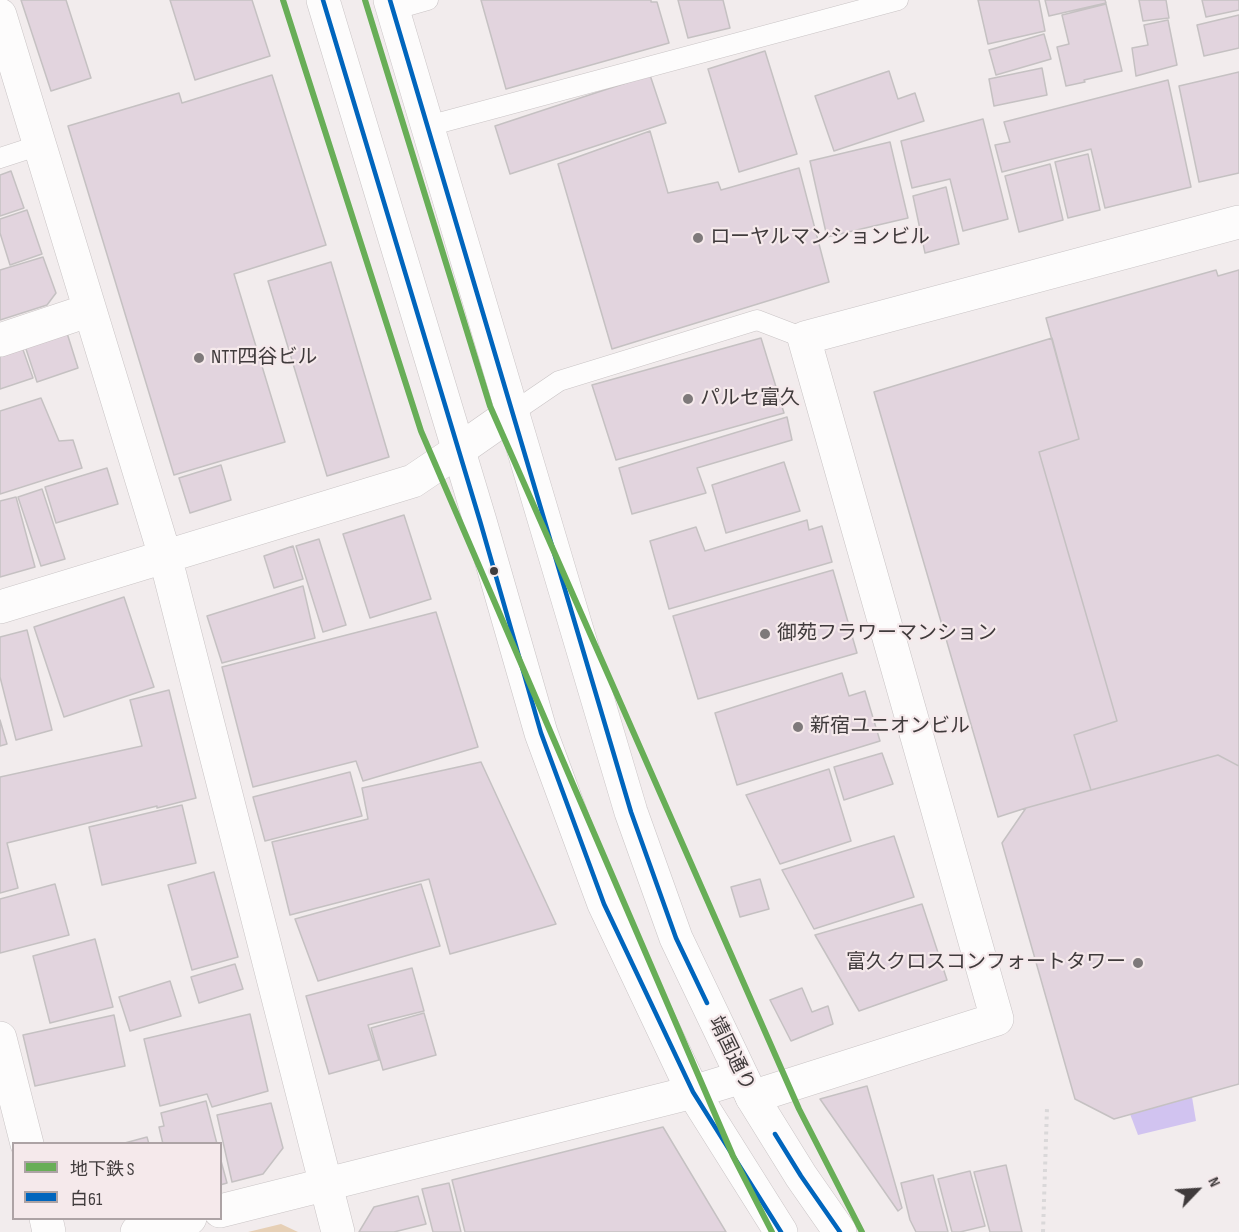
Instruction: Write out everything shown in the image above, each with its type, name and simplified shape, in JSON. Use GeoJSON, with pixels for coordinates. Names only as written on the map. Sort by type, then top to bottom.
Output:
{"type":"FeatureCollection","features":[{"type":"Feature","properties":{"kind":"street"},"geometry":{"type":"LineString","coordinates":[[322,0],[459,450],[541,733],[604,904],[693,1092],[781,1232]]}},
{"type":"Feature","properties":{"kind":"street","name":"靖国通り"},"geometry":{"type":"LineString","coordinates":[[392,5],[631,812],[676,938],[747,1087],[801,1176],[840,1232]]}},
{"type":"Feature","properties":{"kind":"street"},"geometry":{"type":"LineString","coordinates":[[0,15],[165,556],[338,1232]]}},
{"type":"Feature","properties":{"kind":"street"},"geometry":{"type":"LineString","coordinates":[[222,1210],[693,1092],[747,1087],[998,1019],[804,338],[1239,222]]}},
{"type":"Feature","properties":{"kind":"street"},"geometry":{"type":"LineString","coordinates":[[0,340],[90,310]]}},
{"type":"Feature","properties":{"kind":"street"},"geometry":{"type":"LineString","coordinates":[[0,607],[413,481],[512,413]]}},
{"type":"Feature","properties":{"kind":"street"},"geometry":{"type":"LineString","coordinates":[[0,1038],[27,1142]]}},
{"type":"Feature","properties":{"kind":"street"},"geometry":{"type":"LineString","coordinates":[[137,1232],[182,1220]]}},
{"type":"Feature","properties":{"kind":"lane"},"geometry":{"type":"LineString","coordinates":[[392,5],[428,0]]}},
{"type":"Feature","properties":{"kind":"lane"},"geometry":{"type":"LineString","coordinates":[[428,126],[898,0]]}},
{"type":"Feature","properties":{"kind":"lane"},"geometry":{"type":"LineString","coordinates":[[0,158],[40,145]]}},
{"type":"Feature","properties":{"kind":"lane"},"geometry":{"type":"LineString","coordinates":[[512,413],[559,381],[757,320],[804,338]]}},
{"type":"Feature","properties":{"kind":"path"},"geometry":{"type":"LineString","coordinates":[[1043,1232],[1047,1108]]}},
{"type":"Feature","properties":{"kind":"shaded area"},"geometry":{"type":"Polygon","coordinates":[[[1192,1097],[1196,1121],[1138,1135],[1130,1114],[1192,1097]]]}},
{"type":"Feature","properties":{"kind":"shaded area"},"geometry":{"type":"Polygon","coordinates":[[[281,1224],[298,1232],[248,1232],[281,1224]]]}},
{"type":"Feature","properties":{"kind":"building"},"geometry":{"type":"Polygon","coordinates":[[[21,0],[66,0],[91,78],[51,91],[21,0]]]}},
{"type":"Feature","properties":{"kind":"building"},"geometry":{"type":"Polygon","coordinates":[[[170,0],[252,0],[270,56],[195,80],[170,0]]]}},
{"type":"Feature","properties":{"kind":"building"},"geometry":{"type":"Polygon","coordinates":[[[481,0],[651,0],[651,2],[657,2],[669,43],[506,89],[481,0]]]}},
{"type":"Feature","properties":{"kind":"building"},"geometry":{"type":"Polygon","coordinates":[[[678,0],[723,0],[730,28],[688,38],[678,0]]]}},
{"type":"Feature","properties":{"kind":"building"},"geometry":{"type":"Polygon","coordinates":[[[978,0],[1039,0],[1045,31],[988,44],[978,0]]]}},
{"type":"Feature","properties":{"kind":"building"},"geometry":{"type":"Polygon","coordinates":[[[1045,0],[1105,0],[1106,3],[1049,16],[1045,0]]]}},
{"type":"Feature","properties":{"kind":"building"},"geometry":{"type":"Polygon","coordinates":[[[1139,0],[1166,0],[1169,18],[1143,21],[1139,0]]]}},
{"type":"Feature","properties":{"kind":"building"},"geometry":{"type":"Polygon","coordinates":[[[1202,0],[1239,0],[1239,10],[1206,17],[1202,0]]]}},
{"type":"Feature","properties":{"kind":"building"},"geometry":{"type":"Polygon","coordinates":[[[1106,4],[1122,71],[1066,86],[1057,47],[1069,44],[1062,15],[1106,4]]]}},
{"type":"Feature","properties":{"kind":"building"},"geometry":{"type":"Polygon","coordinates":[[[1239,15],[1239,48],[1204,56],[1197,25],[1239,15]]]}},
{"type":"Feature","properties":{"kind":"building"},"geometry":{"type":"Polygon","coordinates":[[[1168,20],[1177,65],[1136,76],[1132,48],[1148,45],[1144,25],[1168,20]]]}},
{"type":"Feature","properties":{"kind":"building"},"geometry":{"type":"Polygon","coordinates":[[[1044,34],[1051,59],[996,75],[989,50],[1044,34]]]}},
{"type":"Feature","properties":{"kind":"building"},"geometry":{"type":"Polygon","coordinates":[[[765,51],[797,154],[739,172],[708,69],[765,51]]]}},
{"type":"Feature","properties":{"kind":"building"},"geometry":{"type":"Polygon","coordinates":[[[1042,68],[1047,95],[994,106],[989,79],[1042,68]]]}},
{"type":"Feature","properties":{"kind":"building"},"geometry":{"type":"Polygon","coordinates":[[[889,71],[898,99],[915,93],[924,121],[834,151],[815,96],[889,71]]]}},
{"type":"Feature","properties":{"kind":"building"},"geometry":{"type":"Polygon","coordinates":[[[1239,72],[1239,173],[1199,182],[1179,86],[1239,72]]]}},
{"type":"Feature","properties":{"kind":"building","name":"NTT四谷ビル"},"geometry":{"type":"Polygon","coordinates":[[[272,75],[326,245],[234,274],[285,442],[174,475],[68,126],[179,93],[182,103],[272,75]]]}},
{"type":"Feature","properties":{"kind":"building"},"geometry":{"type":"Polygon","coordinates":[[[650,75],[666,123],[510,174],[495,126],[650,75]]]}},
{"type":"Feature","properties":{"kind":"building"},"geometry":{"type":"Polygon","coordinates":[[[1168,80],[1191,187],[1105,208],[1091,149],[1002,172],[995,145],[1010,142],[1004,122],[1168,80]]]}},
{"type":"Feature","properties":{"kind":"building"},"geometry":{"type":"Polygon","coordinates":[[[983,119],[1008,219],[963,231],[950,179],[912,188],[901,141],[983,119]]]}},
{"type":"Feature","properties":{"kind":"building","name":"ローヤルマンションビル"},"geometry":{"type":"Polygon","coordinates":[[[650,131],[668,193],[718,182],[721,190],[799,168],[829,282],[612,349],[558,164],[650,131]]]}},
{"type":"Feature","properties":{"kind":"building"},"geometry":{"type":"Polygon","coordinates":[[[890,142],[908,218],[827,237],[810,161],[890,142]]]}},
{"type":"Feature","properties":{"kind":"building"},"geometry":{"type":"Polygon","coordinates":[[[1088,154],[1100,210],[1068,218],[1055,162],[1088,154]]]}},
{"type":"Feature","properties":{"kind":"building"},"geometry":{"type":"Polygon","coordinates":[[[1050,164],[1063,220],[1019,232],[1005,176],[1050,164]]]}},
{"type":"Feature","properties":{"kind":"building"},"geometry":{"type":"Polygon","coordinates":[[[11,171],[24,208],[0,216],[0,175],[11,171]]]}},
{"type":"Feature","properties":{"kind":"building"},"geometry":{"type":"Polygon","coordinates":[[[946,187],[959,244],[925,253],[913,196],[946,187]]]}},
{"type":"Feature","properties":{"kind":"building"},"geometry":{"type":"Polygon","coordinates":[[[27,210],[42,254],[10,265],[0,233],[0,219],[27,210]]]}},
{"type":"Feature","properties":{"kind":"building"},"geometry":{"type":"Polygon","coordinates":[[[43,257],[56,293],[47,305],[0,320],[0,270],[43,257]]]}},
{"type":"Feature","properties":{"kind":"building"},"geometry":{"type":"Polygon","coordinates":[[[331,262],[389,457],[327,476],[268,281],[331,262]]]}},
{"type":"Feature","properties":{"kind":"building"},"geometry":{"type":"Polygon","coordinates":[[[1216,270],[1218,276],[1239,270],[1239,766],[1218,755],[1091,790],[1074,735],[1117,721],[1039,452],[1079,439],[1046,318],[1216,270]]]}},
{"type":"Feature","properties":{"kind":"building"},"geometry":{"type":"Polygon","coordinates":[[[67,333],[78,368],[37,382],[25,346],[67,333]]]}},
{"type":"Feature","properties":{"kind":"building","name":"パルセ富久"},"geometry":{"type":"Polygon","coordinates":[[[761,338],[784,413],[616,460],[592,385],[761,338]]]}},
{"type":"Feature","properties":{"kind":"building"},"geometry":{"type":"Polygon","coordinates":[[[1052,338],[1079,439],[1039,452],[1117,721],[1074,735],[1091,790],[998,817],[874,392],[1052,338]]]}},
{"type":"Feature","properties":{"kind":"building"},"geometry":{"type":"Polygon","coordinates":[[[21,344],[33,378],[0,389],[0,351],[21,344]]]}},
{"type":"Feature","properties":{"kind":"building"},"geometry":{"type":"Polygon","coordinates":[[[41,398],[59,441],[73,440],[82,468],[0,494],[0,411],[41,398]]]}},
{"type":"Feature","properties":{"kind":"building"},"geometry":{"type":"Polygon","coordinates":[[[787,417],[792,440],[697,468],[706,493],[632,514],[619,468],[787,417]]]}},
{"type":"Feature","properties":{"kind":"building"},"geometry":{"type":"Polygon","coordinates":[[[784,462],[800,511],[726,533],[712,485],[784,462]]]}},
{"type":"Feature","properties":{"kind":"building"},"geometry":{"type":"Polygon","coordinates":[[[221,465],[231,500],[190,513],[179,478],[221,465]]]}},
{"type":"Feature","properties":{"kind":"building"},"geometry":{"type":"Polygon","coordinates":[[[107,468],[118,504],[56,523],[45,487],[107,468]]]}},
{"type":"Feature","properties":{"kind":"building"},"geometry":{"type":"Polygon","coordinates":[[[42,489],[65,559],[41,566],[18,497],[42,489]]]}},
{"type":"Feature","properties":{"kind":"building"},"geometry":{"type":"Polygon","coordinates":[[[16,497],[35,567],[0,577],[0,501],[16,497]]]}},
{"type":"Feature","properties":{"kind":"building"},"geometry":{"type":"Polygon","coordinates":[[[404,515],[431,599],[370,618],[343,534],[404,515]]]}},
{"type":"Feature","properties":{"kind":"building"},"geometry":{"type":"Polygon","coordinates":[[[807,520],[809,530],[822,526],[832,562],[669,609],[650,541],[696,527],[705,551],[807,520]]]}},
{"type":"Feature","properties":{"kind":"building"},"geometry":{"type":"Polygon","coordinates":[[[319,539],[346,625],[323,632],[296,546],[319,539]]]}},
{"type":"Feature","properties":{"kind":"building"},"geometry":{"type":"Polygon","coordinates":[[[293,546],[303,579],[274,588],[264,556],[293,546]]]}},
{"type":"Feature","properties":{"kind":"building","name":"御苑フラワーマンション"},"geometry":{"type":"Polygon","coordinates":[[[833,570],[857,653],[698,699],[673,616],[833,570]]]}},
{"type":"Feature","properties":{"kind":"building"},"geometry":{"type":"Polygon","coordinates":[[[303,586],[315,638],[222,663],[207,616],[303,586]]]}},
{"type":"Feature","properties":{"kind":"building"},"geometry":{"type":"Polygon","coordinates":[[[124,597],[154,687],[64,717],[34,627],[124,597]]]}},
{"type":"Feature","properties":{"kind":"building"},"geometry":{"type":"Polygon","coordinates":[[[436,612],[478,747],[363,781],[356,761],[253,787],[222,667],[436,612]]]}},
{"type":"Feature","properties":{"kind":"building"},"geometry":{"type":"Polygon","coordinates":[[[27,630],[52,730],[16,740],[0,677],[0,637],[27,630]]]}},
{"type":"Feature","properties":{"kind":"building","name":"新宿ユニオンビル"},"geometry":{"type":"Polygon","coordinates":[[[842,673],[849,696],[865,691],[880,741],[737,785],[715,713],[842,673]]]}},
{"type":"Feature","properties":{"kind":"building"},"geometry":{"type":"Polygon","coordinates":[[[169,690],[196,798],[7,843],[18,888],[0,893],[0,777],[142,746],[130,700],[169,690]]]}},
{"type":"Feature","properties":{"kind":"building"},"geometry":{"type":"Polygon","coordinates":[[[0,720],[7,744],[0,746],[0,720]]]}},
{"type":"Feature","properties":{"kind":"building"},"geometry":{"type":"Polygon","coordinates":[[[882,753],[893,784],[844,800],[834,767],[882,753]]]}},
{"type":"Feature","properties":{"kind":"building","name":"富久クロスコンフォートタワー"},"geometry":{"type":"Polygon","coordinates":[[[1218,755],[1239,766],[1239,1084],[1114,1119],[1075,1099],[1002,843],[1026,808],[1218,755]]]}},
{"type":"Feature","properties":{"kind":"building"},"geometry":{"type":"Polygon","coordinates":[[[481,762],[556,924],[450,954],[429,879],[290,915],[272,842],[368,819],[362,788],[481,762]]]}},
{"type":"Feature","properties":{"kind":"building"},"geometry":{"type":"Polygon","coordinates":[[[829,769],[851,841],[780,864],[746,795],[829,769]]]}},
{"type":"Feature","properties":{"kind":"building"},"geometry":{"type":"Polygon","coordinates":[[[350,772],[362,816],[265,841],[253,797],[350,772]]]}},
{"type":"Feature","properties":{"kind":"building"},"geometry":{"type":"Polygon","coordinates":[[[182,805],[196,863],[102,885],[89,827],[182,805]]]}},
{"type":"Feature","properties":{"kind":"building"},"geometry":{"type":"Polygon","coordinates":[[[894,836],[914,897],[814,929],[782,870],[894,836]]]}},
{"type":"Feature","properties":{"kind":"building"},"geometry":{"type":"Polygon","coordinates":[[[214,872],[238,957],[192,970],[168,885],[214,872]]]}},
{"type":"Feature","properties":{"kind":"building"},"geometry":{"type":"Polygon","coordinates":[[[760,879],[769,909],[740,917],[731,887],[760,879]]]}},
{"type":"Feature","properties":{"kind":"building"},"geometry":{"type":"Polygon","coordinates":[[[55,884],[69,935],[0,953],[0,899],[55,884]]]}},
{"type":"Feature","properties":{"kind":"building"},"geometry":{"type":"Polygon","coordinates":[[[421,884],[440,946],[318,981],[295,919],[421,884]]]}},
{"type":"Feature","properties":{"kind":"building"},"geometry":{"type":"Polygon","coordinates":[[[922,904],[947,980],[859,1011],[815,935],[922,904]]]}},
{"type":"Feature","properties":{"kind":"building"},"geometry":{"type":"Polygon","coordinates":[[[95,939],[113,1007],[50,1023],[33,956],[95,939]]]}},
{"type":"Feature","properties":{"kind":"building"},"geometry":{"type":"Polygon","coordinates":[[[235,964],[243,989],[199,1003],[191,977],[235,964]]]}},
{"type":"Feature","properties":{"kind":"building"},"geometry":{"type":"Polygon","coordinates":[[[412,968],[424,1011],[368,1025],[379,1060],[329,1074],[306,996],[412,968]]]}},
{"type":"Feature","properties":{"kind":"building"},"geometry":{"type":"Polygon","coordinates":[[[170,981],[181,1016],[130,1031],[119,997],[170,981]]]}},
{"type":"Feature","properties":{"kind":"building"},"geometry":{"type":"Polygon","coordinates":[[[802,988],[812,1012],[828,1006],[833,1024],[791,1041],[770,1000],[802,988]]]}},
{"type":"Feature","properties":{"kind":"building"},"geometry":{"type":"Polygon","coordinates":[[[424,1013],[436,1055],[383,1070],[371,1028],[424,1013]]]}},
{"type":"Feature","properties":{"kind":"building"},"geometry":{"type":"Polygon","coordinates":[[[250,1014],[268,1091],[212,1107],[207,1094],[160,1106],[144,1039],[250,1014]]]}},
{"type":"Feature","properties":{"kind":"building"},"geometry":{"type":"Polygon","coordinates":[[[114,1015],[125,1066],[35,1086],[23,1035],[114,1015]]]}},
{"type":"Feature","properties":{"kind":"building"},"geometry":{"type":"Polygon","coordinates":[[[867,1086],[902,1208],[898,1211],[820,1099],[867,1086]]]}},
{"type":"Feature","properties":{"kind":"building"},"geometry":{"type":"Polygon","coordinates":[[[206,1101],[216,1142],[163,1142],[159,1127],[164,1126],[161,1113],[206,1101]]]}},
{"type":"Feature","properties":{"kind":"building"},"geometry":{"type":"Polygon","coordinates":[[[271,1103],[283,1148],[263,1174],[232,1182],[217,1115],[271,1103]]]}},
{"type":"Feature","properties":{"kind":"building"},"geometry":{"type":"Polygon","coordinates":[[[663,1127],[726,1232],[465,1232],[452,1180],[663,1127]]]}},
{"type":"Feature","properties":{"kind":"building"},"geometry":{"type":"Polygon","coordinates":[[[147,1137],[148,1142],[128,1142],[147,1137]]]}},
{"type":"Feature","properties":{"kind":"building"},"geometry":{"type":"Polygon","coordinates":[[[222,1164],[227,1183],[222,1184],[222,1164]]]}},
{"type":"Feature","properties":{"kind":"building"},"geometry":{"type":"Polygon","coordinates":[[[1006,1165],[1022,1232],[990,1232],[974,1172],[1006,1165]]]}},
{"type":"Feature","properties":{"kind":"building"},"geometry":{"type":"Polygon","coordinates":[[[970,1171],[985,1226],[952,1232],[938,1179],[970,1171]]]}},
{"type":"Feature","properties":{"kind":"building"},"geometry":{"type":"Polygon","coordinates":[[[933,1175],[948,1232],[916,1232],[910,1220],[901,1183],[933,1175]]]}},
{"type":"Feature","properties":{"kind":"building"},"geometry":{"type":"Polygon","coordinates":[[[449,1183],[461,1232],[433,1232],[422,1189],[449,1183]]]}},
{"type":"Feature","properties":{"kind":"building"},"geometry":{"type":"Polygon","coordinates":[[[418,1196],[426,1224],[394,1232],[359,1232],[374,1207],[418,1196]]]}},
{"type":"Feature","properties":{"kind":"metro line","name":"S"},"geometry":{"type":"LineString","coordinates":[[283,0],[421,431],[733,1156],[772,1232]]}},
{"type":"Feature","properties":{"kind":"metro line","name":"S"},"geometry":{"type":"LineString","coordinates":[[365,0],[490,406],[799,1109],[862,1232]]}},
{"type":"Feature","properties":{"kind":"transit line","name":"白61"},"geometry":{"type":"LineString","coordinates":[[323,0],[480,521],[541,733],[604,904],[693,1092],[781,1232]]}},
{"type":"Feature","properties":{"kind":"transit line","name":"白61"},"geometry":{"type":"LineString","coordinates":[[390,0],[631,812],[676,938],[707,1003]]}},
{"type":"Feature","properties":{"kind":"transit line","name":"白61"},"geometry":{"type":"LineString","coordinates":[[775,1134],[840,1232]]}},
{"type":"Feature","properties":{"kind":"place","name":"ローヤルマンションビル"},"geometry":{"type":"Point","coordinates":[698,238]}},
{"type":"Feature","properties":{"kind":"place","name":"NTT四谷ビル"},"geometry":{"type":"Point","coordinates":[199,358]}},
{"type":"Feature","properties":{"kind":"place","name":"パルセ富久"},"geometry":{"type":"Point","coordinates":[688,399]}},
{"type":"Feature","properties":{"kind":"place","name":"御苑フラワーマンション"},"geometry":{"type":"Point","coordinates":[765,634]}},
{"type":"Feature","properties":{"kind":"place","name":"新宿ユニオンビル"},"geometry":{"type":"Point","coordinates":[798,727]}},
{"type":"Feature","properties":{"kind":"place","name":"富久クロスコンフォートタワー"},"geometry":{"type":"Point","coordinates":[1138,963]}}]}
